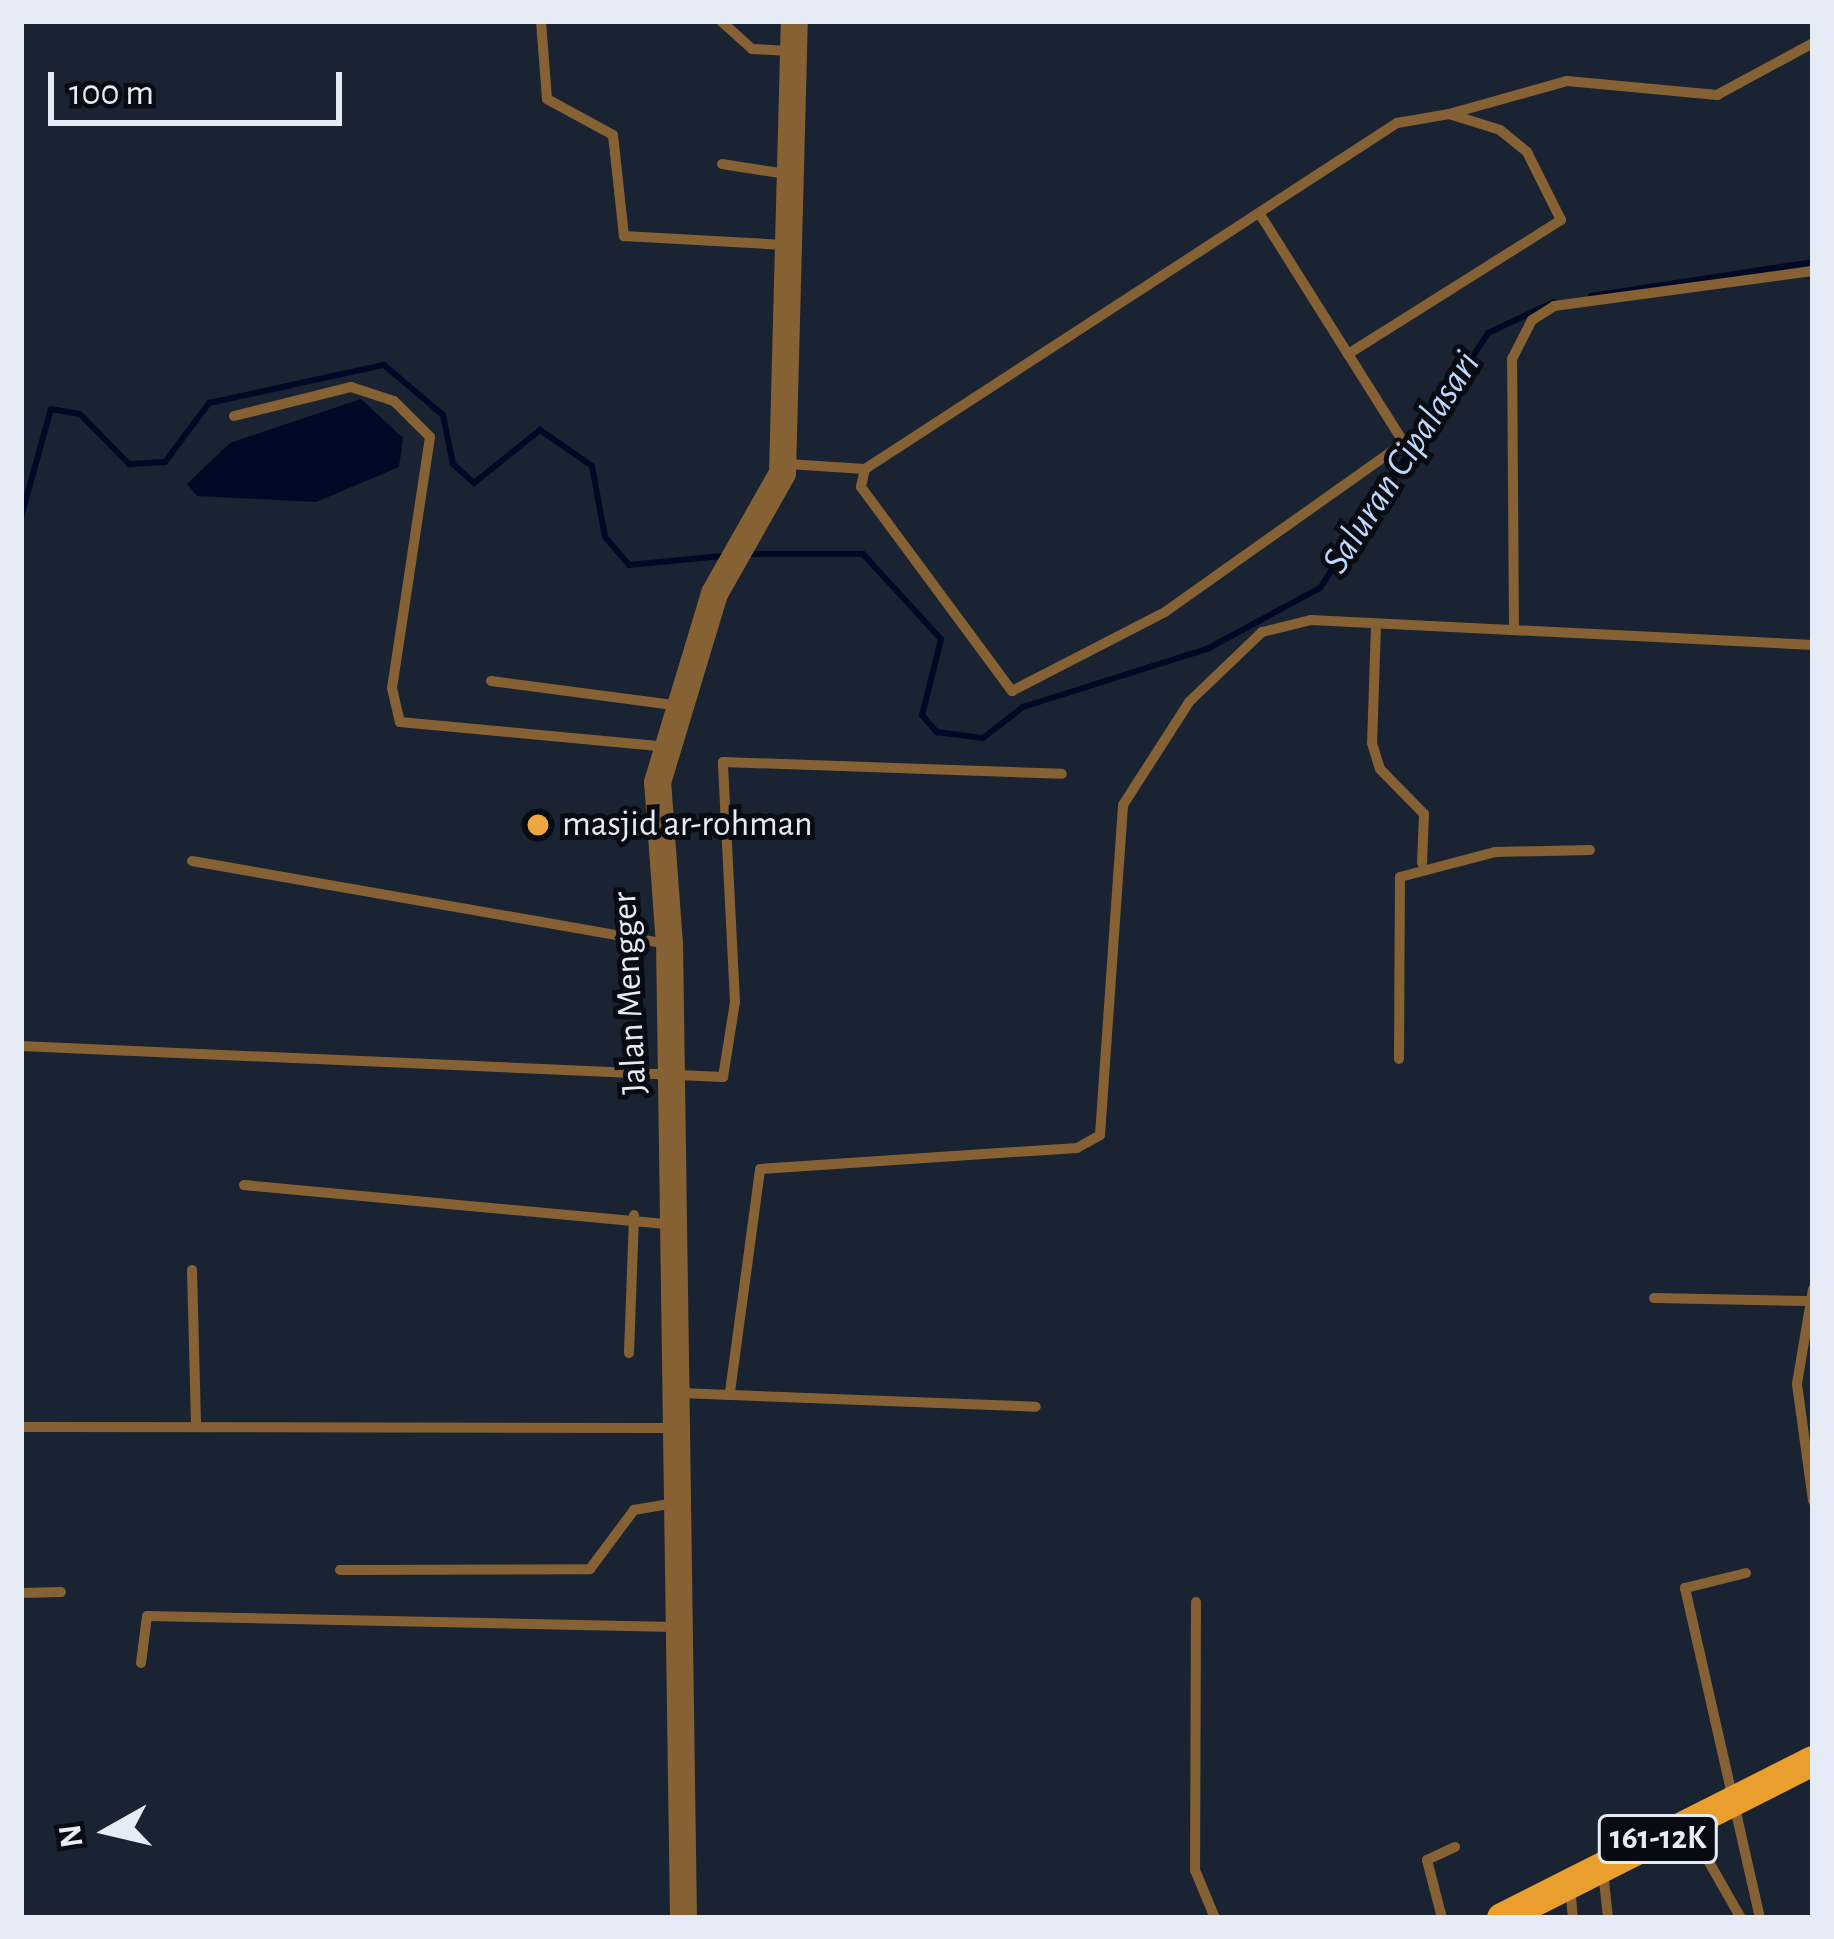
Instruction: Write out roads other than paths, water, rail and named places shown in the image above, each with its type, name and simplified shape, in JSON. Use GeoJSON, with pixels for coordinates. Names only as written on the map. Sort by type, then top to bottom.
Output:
{"type":"FeatureCollection","features":[{"type":"Feature","properties":{"kind":"main road","name":"161-12K"},"geometry":{"type":"LineString","coordinates":[[1502,1918],[1813,1761]]}},
{"type":"Feature","properties":{"kind":"street","name":"Jalan Mengger"},"geometry":{"type":"LineString","coordinates":[[683,1918],[672,1428],[672,1077],[661,746],[733,555],[783,464],[794,21]]}},
{"type":"Feature","properties":{"kind":"lane"},"geometry":{"type":"LineString","coordinates":[[542,21],[547,99],[613,135],[624,236],[790,246]]}},
{"type":"Feature","properties":{"kind":"lane"},"geometry":{"type":"LineString","coordinates":[[721,21],[752,49],[793,51]]}},
{"type":"Feature","properties":{"kind":"lane"},"geometry":{"type":"LineString","coordinates":[[783,464],[865,469],[1397,123],[1449,114],[1567,81],[1717,95],[1813,44]]}},
{"type":"Feature","properties":{"kind":"lane"},"geometry":{"type":"LineString","coordinates":[[1348,353],[1562,220],[1527,152],[1480,120],[1449,114]]}},
{"type":"Feature","properties":{"kind":"lane"},"geometry":{"type":"LineString","coordinates":[[722,164],[790,174]]}},
{"type":"Feature","properties":{"kind":"lane"},"geometry":{"type":"LineString","coordinates":[[865,469],[861,487],[1004,686],[1022,693],[1165,612],[1400,448],[1404,432],[1260,214]]}},
{"type":"Feature","properties":{"kind":"lane"},"geometry":{"type":"LineString","coordinates":[[1514,630],[1512,359],[1532,320],[1554,306],[1813,272]]}},
{"type":"Feature","properties":{"kind":"lane"},"geometry":{"type":"LineString","coordinates":[[234,416],[351,387],[394,401],[430,437],[392,688],[400,722],[661,746]]}},
{"type":"Feature","properties":{"kind":"lane"},"geometry":{"type":"LineString","coordinates":[[730,1392],[760,1169],[1077,1148],[1100,1135],[1123,805],[1141,768],[1262,632],[1285,621],[1813,645]]}},
{"type":"Feature","properties":{"kind":"lane"},"geometry":{"type":"LineString","coordinates":[[1376,625],[1374,754],[1424,814],[1422,863]]}},
{"type":"Feature","properties":{"kind":"lane"},"geometry":{"type":"LineString","coordinates":[[491,682],[673,705]]}},
{"type":"Feature","properties":{"kind":"lane"},"geometry":{"type":"LineString","coordinates":[[21,1046],[723,1077],[734,1052],[723,762],[1062,774]]}},
{"type":"Feature","properties":{"kind":"lane"},"geometry":{"type":"LineString","coordinates":[[1399,1059],[1400,877],[1422,863],[1590,850]]}},
{"type":"Feature","properties":{"kind":"lane"},"geometry":{"type":"LineString","coordinates":[[192,861],[669,944]]}},
{"type":"Feature","properties":{"kind":"lane"},"geometry":{"type":"LineString","coordinates":[[244,1185],[634,1215],[670,1225]]}},
{"type":"Feature","properties":{"kind":"lane"},"geometry":{"type":"LineString","coordinates":[[629,1353],[634,1215]]}},
{"type":"Feature","properties":{"kind":"lane"},"geometry":{"type":"LineString","coordinates":[[192,1270],[196,1423]]}},
{"type":"Feature","properties":{"kind":"lane"},"geometry":{"type":"LineString","coordinates":[[1654,1298],[1810,1295],[1797,1384],[1813,1501]]}},
{"type":"Feature","properties":{"kind":"lane"},"geometry":{"type":"LineString","coordinates":[[673,1393],[1036,1407]]}},
{"type":"Feature","properties":{"kind":"lane"},"geometry":{"type":"LineString","coordinates":[[21,1426],[672,1428]]}},
{"type":"Feature","properties":{"kind":"lane"},"geometry":{"type":"LineString","coordinates":[[340,1570],[590,1569],[634,1510],[675,1503]]}},
{"type":"Feature","properties":{"kind":"lane"},"geometry":{"type":"LineString","coordinates":[[1746,1573],[1685,1588],[1704,1708],[1737,1799],[1760,1918]]}},
{"type":"Feature","properties":{"kind":"lane"},"geometry":{"type":"LineString","coordinates":[[21,1593],[61,1592]]}},
{"type":"Feature","properties":{"kind":"lane"},"geometry":{"type":"LineString","coordinates":[[1196,1602],[1196,1870],[1214,1918]]}},
{"type":"Feature","properties":{"kind":"lane"},"geometry":{"type":"LineString","coordinates":[[141,1663],[147,1616],[677,1628]]}},
{"type":"Feature","properties":{"kind":"lane"},"geometry":{"type":"LineString","coordinates":[[1687,1824],[1741,1918]]}},
{"type":"Feature","properties":{"kind":"lane"},"geometry":{"type":"LineString","coordinates":[[1442,1918],[1427,1860],[1455,1847]]}},
{"type":"Feature","properties":{"kind":"lane"},"geometry":{"type":"LineString","coordinates":[[1602,1868],[1607,1918]]}},
{"type":"Feature","properties":{"kind":"lane"},"geometry":{"type":"LineString","coordinates":[[1570,1884],[1573,1918]]}},
{"type":"Feature","properties":{"kind":"water"},"geometry":{"type":"Polygon","coordinates":[[[361,399],[403,438],[399,467],[316,502],[197,496],[187,484],[230,443],[361,399]]]}},
{"type":"Feature","properties":{"kind":"waterway","name":"Saluran Cipalasari"},"geometry":{"type":"LineString","coordinates":[[1591,296],[1813,262]]}},
{"type":"Feature","properties":{"kind":"waterway","name":"Saluran Cipalasari"},"geometry":{"type":"LineString","coordinates":[[747,554],[863,554],[941,639],[922,715],[937,732],[983,738],[1023,707],[1207,649],[1320,588],[1488,333],[1554,302]]}},
{"type":"Feature","properties":{"kind":"waterway","name":"Saluran Cipalasari"},"geometry":{"type":"LineString","coordinates":[[21,517],[51,409],[80,414],[129,464],[165,462],[209,403],[384,365],[443,415],[453,464],[474,483],[540,430],[592,466],[605,537],[629,565],[722,556]]}},
{"type":"Feature","properties":{"kind":"place","name":"masjid ar-rohman"},"geometry":{"type":"Point","coordinates":[538,825]}}]}
